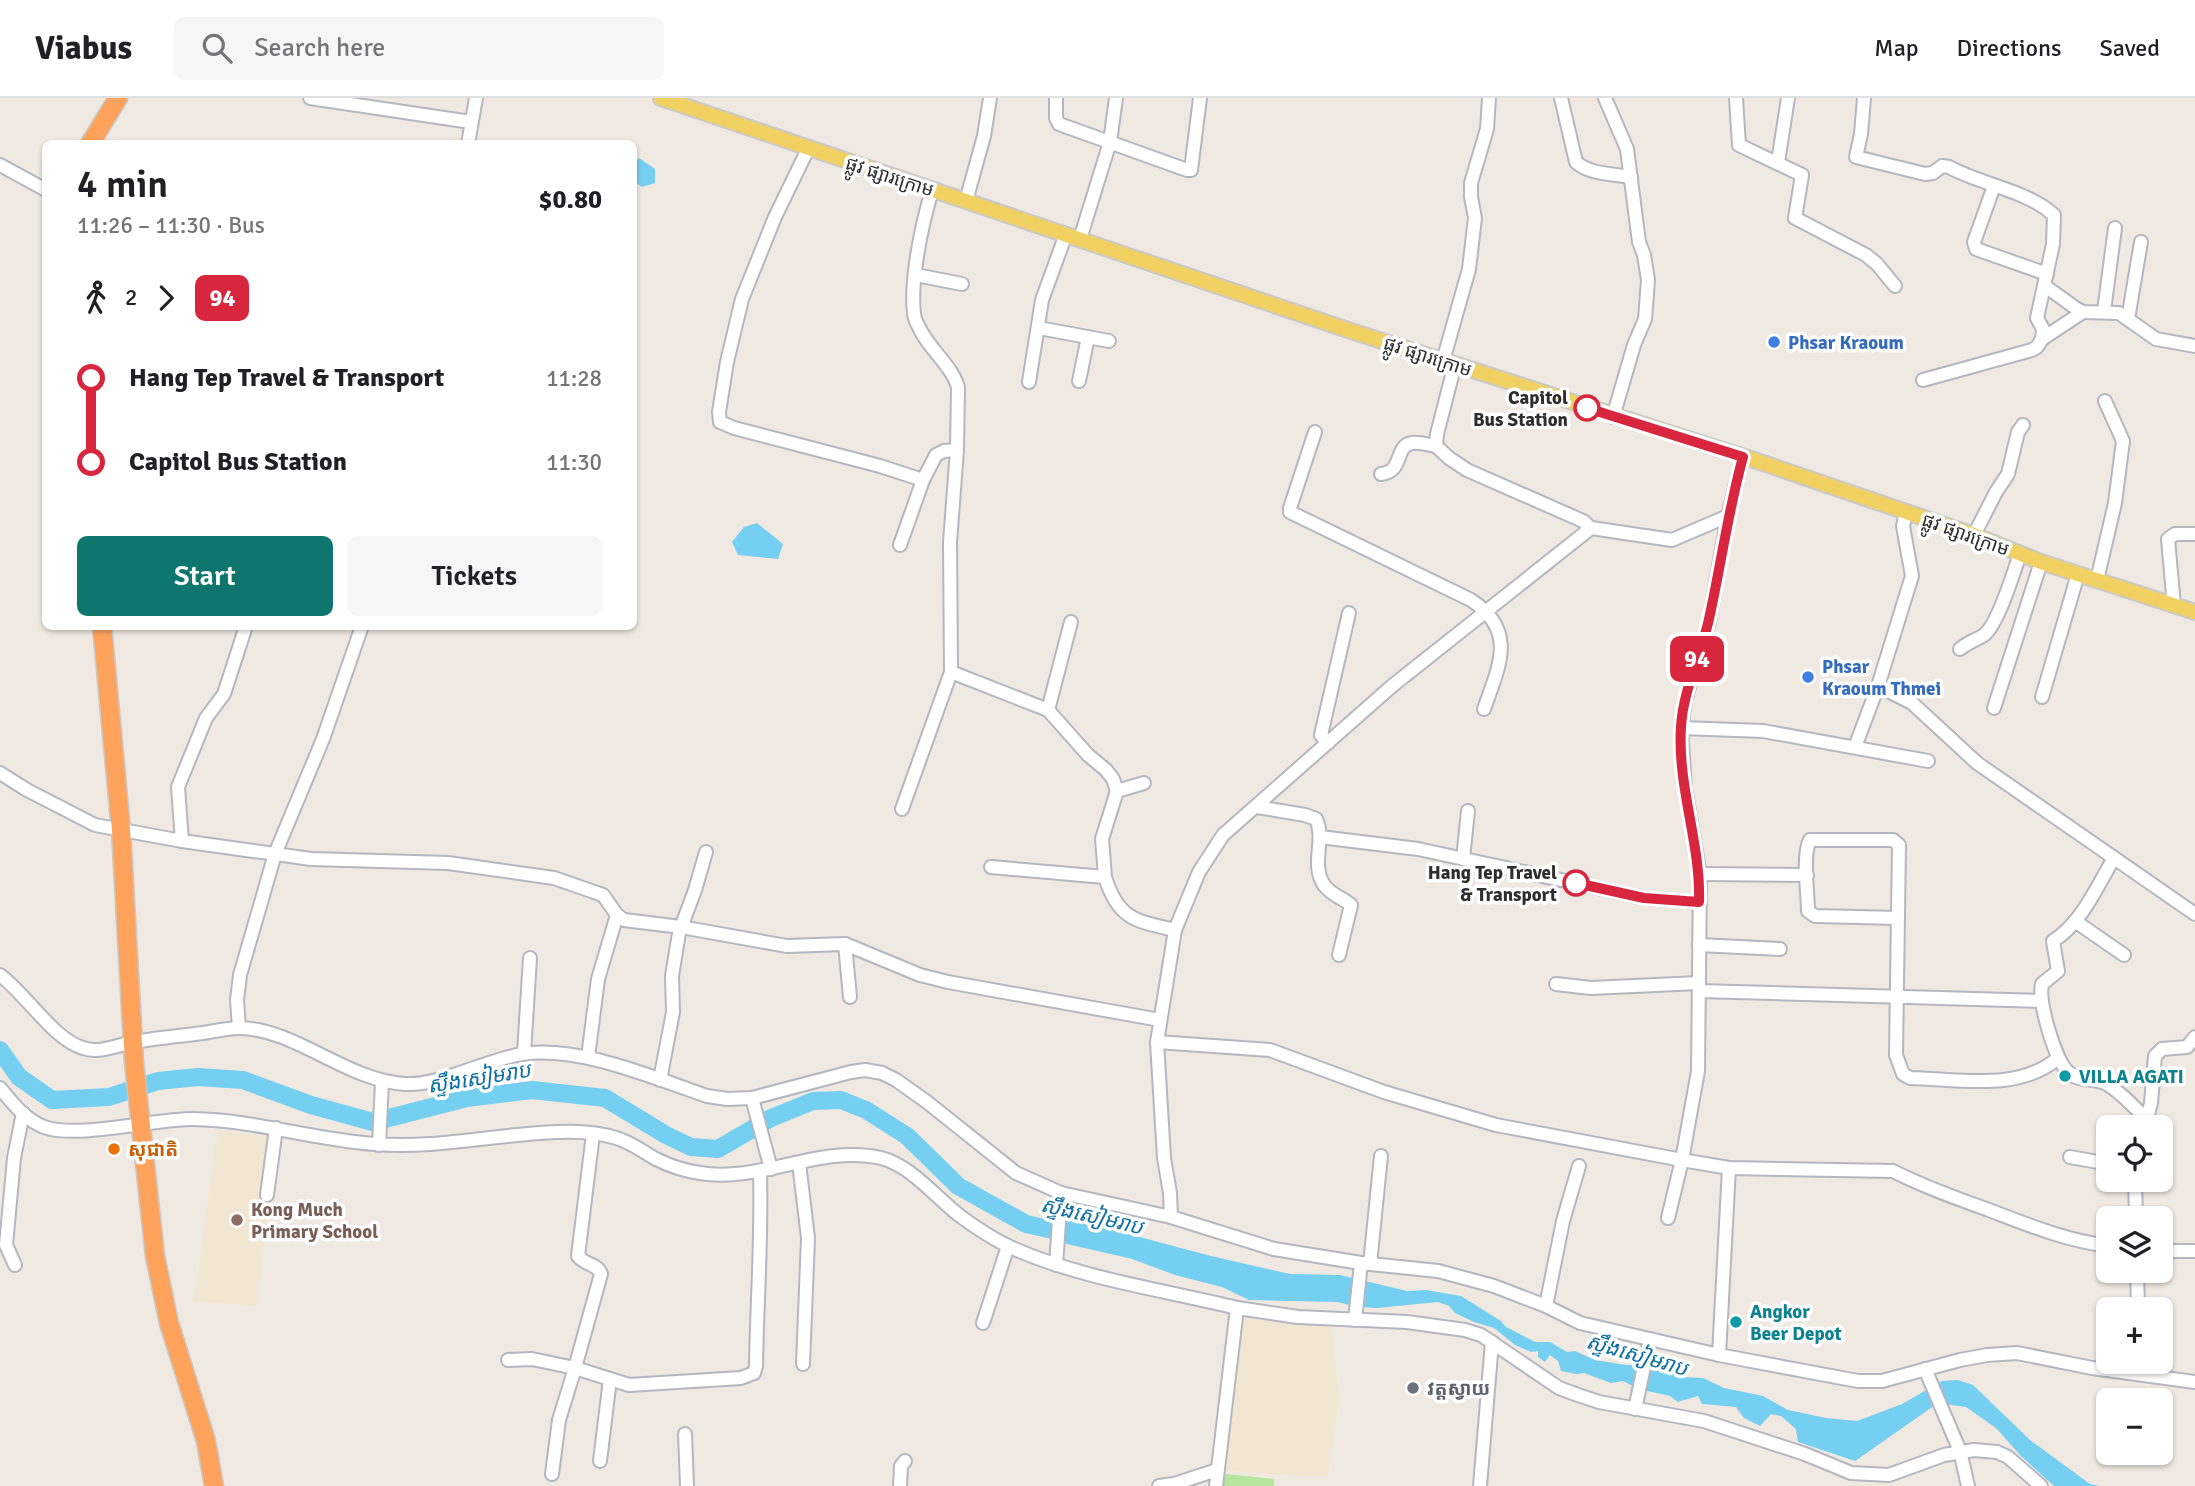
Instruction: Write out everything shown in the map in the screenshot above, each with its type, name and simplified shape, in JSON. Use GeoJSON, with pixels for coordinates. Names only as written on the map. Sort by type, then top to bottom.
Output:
{"type":"FeatureCollection","features":[{"type":"Feature","properties":{"kind":"highway"},"geometry":{"type":"LineString","coordinates":[[92,140],[118,98]]}},
{"type":"Feature","properties":{"kind":"highway"},"geometry":{"type":"LineString","coordinates":[[102,630],[121,830],[132,1042],[155,1256],[161,1289],[198,1412],[214,1486]]}},
{"type":"Feature","properties":{"kind":"main road","name":"ផ្លូវ ផ្សារក្រោម"},"geometry":{"type":"LineString","coordinates":[[661,98],[1449,363],[1743,457],[1906,512],[2041,562],[2195,612]]}},
{"type":"Feature","properties":{"kind":"street"},"geometry":{"type":"LineString","coordinates":[[310,98],[471,122]]}},
{"type":"Feature","properties":{"kind":"street"},"geometry":{"type":"LineString","coordinates":[[468,140],[476,98]]}},
{"type":"Feature","properties":{"kind":"street"},"geometry":{"type":"LineString","coordinates":[[966,201],[984,136],[990,98]]}},
{"type":"Feature","properties":{"kind":"street"},"geometry":{"type":"LineString","coordinates":[[1056,98],[1056,118],[1059,124],[1191,170],[1200,98]]}},
{"type":"Feature","properties":{"kind":"street"},"geometry":{"type":"LineString","coordinates":[[1080,239],[1110,142],[1116,98]]}},
{"type":"Feature","properties":{"kind":"street"},"geometry":{"type":"LineString","coordinates":[[1436,446],[1449,363],[1469,269],[1475,218],[1471,183],[1486,134],[1489,98]]}},
{"type":"Feature","properties":{"kind":"street"},"geometry":{"type":"LineString","coordinates":[[1560,98],[1572,156],[1576,162],[1580,166],[1601,172],[1630,177]]}},
{"type":"Feature","properties":{"kind":"street"},"geometry":{"type":"LineString","coordinates":[[1605,98],[1627,149],[1639,242],[1644,255],[1647,299],[1644,319],[1614,417]]}},
{"type":"Feature","properties":{"kind":"street"},"geometry":{"type":"LineString","coordinates":[[1736,98],[1739,145],[1802,174],[1795,218],[1866,255],[1895,286]]}},
{"type":"Feature","properties":{"kind":"street"},"geometry":{"type":"LineString","coordinates":[[1778,162],[1788,98]]}},
{"type":"Feature","properties":{"kind":"street"},"geometry":{"type":"LineString","coordinates":[[1864,98],[1856,157],[1925,174],[1933,173],[1942,166],[1949,167],[2042,206],[2054,215],[2053,244],[2037,318],[2042,329],[2042,339]]}},
{"type":"Feature","properties":{"kind":"street"},"geometry":{"type":"LineString","coordinates":[[807,149],[765,238],[742,299],[726,372],[719,412],[720,422],[923,480]]}},
{"type":"Feature","properties":{"kind":"street"},"geometry":{"type":"LineString","coordinates":[[0,165],[42,188]]}},
{"type":"Feature","properties":{"kind":"street"},"geometry":{"type":"LineString","coordinates":[[1994,186],[1974,242],[1976,249],[2046,280],[2083,312]]}},
{"type":"Feature","properties":{"kind":"street"},"geometry":{"type":"LineString","coordinates":[[902,809],[951,672],[950,542],[957,450],[958,387],[915,318],[916,275],[921,235],[932,190]]}},
{"type":"Feature","properties":{"kind":"street"},"geometry":{"type":"LineString","coordinates":[[2104,311],[2115,228]]}},
{"type":"Feature","properties":{"kind":"street"},"geometry":{"type":"LineString","coordinates":[[1029,382],[1042,300],[1066,234]]}},
{"type":"Feature","properties":{"kind":"street"},"geometry":{"type":"LineString","coordinates":[[2128,319],[2141,242]]}},
{"type":"Feature","properties":{"kind":"street"},"geometry":{"type":"LineString","coordinates":[[916,275],[962,284]]}},
{"type":"Feature","properties":{"kind":"street"},"geometry":{"type":"LineString","coordinates":[[1923,380],[2032,350],[2042,339],[2083,312],[2119,313],[2156,339],[2195,346]]}},
{"type":"Feature","properties":{"kind":"street"},"geometry":{"type":"LineString","coordinates":[[1039,328],[1109,341]]}},
{"type":"Feature","properties":{"kind":"street"},"geometry":{"type":"LineString","coordinates":[[1079,381],[1088,337]]}},
{"type":"Feature","properties":{"kind":"street"},"geometry":{"type":"LineString","coordinates":[[2097,580],[2115,503],[2123,442],[2105,401]]}},
{"type":"Feature","properties":{"kind":"street"},"geometry":{"type":"LineString","coordinates":[[1974,536],[2008,474],[2018,432],[2023,425]]}},
{"type":"Feature","properties":{"kind":"street"},"geometry":{"type":"LineString","coordinates":[[1315,432],[1290,512],[1471,600],[1486,610],[1496,624],[1502,655],[1484,709]]}},
{"type":"Feature","properties":{"kind":"street"},"geometry":{"type":"LineString","coordinates":[[1381,474],[1394,468],[1405,446],[1410,443],[1436,446],[1466,470],[1583,521],[1591,528],[1672,540],[1728,516]]}},
{"type":"Feature","properties":{"kind":"street"},"geometry":{"type":"LineString","coordinates":[[900,545],[923,480],[936,455],[957,450]]}},
{"type":"Feature","properties":{"kind":"street"},"geometry":{"type":"LineString","coordinates":[[1668,1218],[1699,1071],[1700,874],[1685,788],[1681,728],[1685,701],[1709,622],[1728,516],[1743,457]]}},
{"type":"Feature","properties":{"kind":"street"},"geometry":{"type":"LineString","coordinates":[[1855,747],[1878,686],[1912,576],[1903,526],[1906,512]]}},
{"type":"Feature","properties":{"kind":"street"},"geometry":{"type":"LineString","coordinates":[[1171,1217],[1164,1157],[1157,1042],[1175,930],[1199,872],[1223,835],[1392,687],[1591,528]]}},
{"type":"Feature","properties":{"kind":"street"},"geometry":{"type":"LineString","coordinates":[[2174,606],[2168,539],[2175,534],[2195,534]]}},
{"type":"Feature","properties":{"kind":"street"},"geometry":{"type":"LineString","coordinates":[[1960,649],[1983,635],[1994,622],[2021,554]]}},
{"type":"Feature","properties":{"kind":"street"},"geometry":{"type":"LineString","coordinates":[[1994,708],[2041,562]]}},
{"type":"Feature","properties":{"kind":"street"},"geometry":{"type":"LineString","coordinates":[[2042,697],[2078,574]]}},
{"type":"Feature","properties":{"kind":"street"},"geometry":{"type":"LineString","coordinates":[[1328,743],[1321,735],[1349,614]]}},
{"type":"Feature","properties":{"kind":"street"},"geometry":{"type":"LineString","coordinates":[[1048,710],[1071,622]]}},
{"type":"Feature","properties":{"kind":"street"},"geometry":{"type":"LineString","coordinates":[[183,841],[178,787],[206,718],[224,694],[245,630]]}},
{"type":"Feature","properties":{"kind":"street"},"geometry":{"type":"LineString","coordinates":[[239,1028],[237,1000],[240,975],[275,854],[323,739],[361,630]]}},
{"type":"Feature","properties":{"kind":"street"},"geometry":{"type":"LineString","coordinates":[[951,672],[1048,710],[1088,755],[1106,770],[1117,790],[1102,839],[1105,877],[1111,896],[1122,912],[1145,924],[1175,930]]}},
{"type":"Feature","properties":{"kind":"street"},"geometry":{"type":"LineString","coordinates":[[1878,686],[1912,703],[1977,764],[2195,914]]}},
{"type":"Feature","properties":{"kind":"street"},"geometry":{"type":"LineString","coordinates":[[1681,728],[1763,731],[1928,761]]}},
{"type":"Feature","properties":{"kind":"street"},"geometry":{"type":"LineString","coordinates":[[0,772],[27,790],[95,825],[183,841],[323,860],[448,863],[554,878],[603,895],[617,915],[624,920],[787,946],[845,944],[920,975],[948,982],[1160,1020]]}},
{"type":"Feature","properties":{"kind":"street"},"geometry":{"type":"LineString","coordinates":[[1117,790],[1144,783]]}},
{"type":"Feature","properties":{"kind":"street"},"geometry":{"type":"LineString","coordinates":[[1257,807],[1316,819],[1320,837],[1318,870],[1324,884],[1351,905],[1339,955]]}},
{"type":"Feature","properties":{"kind":"street"},"geometry":{"type":"LineString","coordinates":[[1463,859],[1468,811]]}},
{"type":"Feature","properties":{"kind":"street"},"geometry":{"type":"LineString","coordinates":[[1320,837],[1418,849],[1644,898],[1699,902]]}},
{"type":"Feature","properties":{"kind":"street"},"geometry":{"type":"LineString","coordinates":[[1898,918],[1815,916],[1808,911],[1807,846],[1810,841],[1897,841],[1900,848],[1896,1055],[1903,1074],[1910,1077],[2000,1081],[2044,1070],[2058,1058]]}},
{"type":"Feature","properties":{"kind":"street"},"geometry":{"type":"LineString","coordinates":[[660,1080],[673,1012],[672,976],[681,927],[706,852]]}},
{"type":"Feature","properties":{"kind":"street"},"geometry":{"type":"LineString","coordinates":[[2114,858],[2075,921],[2053,941],[2058,971],[2042,984],[2041,1001],[2058,1058],[2066,1071],[2110,1087],[2137,1115]]}},
{"type":"Feature","properties":{"kind":"street"},"geometry":{"type":"LineString","coordinates":[[991,867],[1105,877]]}},
{"type":"Feature","properties":{"kind":"street"},"geometry":{"type":"LineString","coordinates":[[1700,874],[1807,875]]}},
{"type":"Feature","properties":{"kind":"street"},"geometry":{"type":"LineString","coordinates":[[588,1057],[598,979],[617,915]]}},
{"type":"Feature","properties":{"kind":"street"},"geometry":{"type":"LineString","coordinates":[[2075,921],[2124,955]]}},
{"type":"Feature","properties":{"kind":"street"},"geometry":{"type":"LineString","coordinates":[[845,944],[850,997]]}},
{"type":"Feature","properties":{"kind":"street"},"geometry":{"type":"LineString","coordinates":[[1699,945],[1780,949]]}},
{"type":"Feature","properties":{"kind":"street"},"geometry":{"type":"LineString","coordinates":[[524,1053],[530,958]]}},
{"type":"Feature","properties":{"kind":"street"},"geometry":{"type":"LineString","coordinates":[[0,975],[13,984],[58,1032],[84,1049],[98,1050],[132,1042],[239,1028],[275,1035],[346,1068],[382,1081],[424,1083],[524,1053],[588,1057],[715,1098],[752,1098],[850,1072],[865,1070],[882,1073],[928,1102],[1016,1172],[1061,1199],[1171,1217],[1274,1249],[1364,1268],[1438,1272],[1494,1286],[1546,1306],[1580,1323],[1718,1356],[1858,1381],[1927,1375],[1987,1354],[2017,1353],[2096,1368]]}},
{"type":"Feature","properties":{"kind":"street"},"geometry":{"type":"LineString","coordinates":[[1556,984],[1591,988],[1699,987],[1898,998],[2041,1001]]}},
{"type":"Feature","properties":{"kind":"street"},"geometry":{"type":"LineString","coordinates":[[2148,1115],[2155,1056],[2162,1049],[2187,1047],[2195,1038]]}},
{"type":"Feature","properties":{"kind":"street"},"geometry":{"type":"LineString","coordinates":[[1157,1042],[1269,1050],[1384,1092],[1496,1125],[1682,1160],[1729,1168],[1893,1171],[1917,1183],[2007,1217],[2079,1242],[2096,1244]]}},
{"type":"Feature","properties":{"kind":"street"},"geometry":{"type":"LineString","coordinates":[[379,1142],[382,1081]]}},
{"type":"Feature","properties":{"kind":"street"},"geometry":{"type":"LineString","coordinates":[[0,1088],[23,1114],[43,1127],[71,1131],[140,1115],[226,1121],[379,1142],[432,1143],[554,1132],[593,1134],[616,1138],[657,1160],[683,1170],[717,1175],[765,1170],[844,1155],[883,1159],[902,1167],[959,1215],[1008,1246],[1056,1261],[1237,1308],[1298,1317],[1355,1316],[1465,1330],[1492,1342],[1559,1388],[1599,1402],[1636,1404],[1704,1421],[1862,1481],[1899,1473],[1960,1451],[1987,1451],[2008,1457],[2041,1486]]}},
{"type":"Feature","properties":{"kind":"street"},"geometry":{"type":"LineString","coordinates":[[508,1360],[531,1359],[575,1368],[629,1385],[741,1378],[754,1373],[765,1148],[752,1098]]}},
{"type":"Feature","properties":{"kind":"street"},"geometry":{"type":"LineString","coordinates":[[15,1265],[6,1245],[14,1158],[23,1114]]}},
{"type":"Feature","properties":{"kind":"street"},"geometry":{"type":"LineString","coordinates":[[267,1195],[276,1128]]}},
{"type":"Feature","properties":{"kind":"street"},"geometry":{"type":"LineString","coordinates":[[552,1474],[559,1420],[601,1281],[600,1270],[581,1261],[579,1256],[593,1134]]}},
{"type":"Feature","properties":{"kind":"street"},"geometry":{"type":"LineString","coordinates":[[1355,1316],[1381,1156]]}},
{"type":"Feature","properties":{"kind":"street"},"geometry":{"type":"LineString","coordinates":[[2070,1157],[2096,1162]]}},
{"type":"Feature","properties":{"kind":"street"},"geometry":{"type":"LineString","coordinates":[[799,1163],[807,1238],[803,1364]]}},
{"type":"Feature","properties":{"kind":"street"},"geometry":{"type":"LineString","coordinates":[[1546,1306],[1578,1166]]}},
{"type":"Feature","properties":{"kind":"street"},"geometry":{"type":"LineString","coordinates":[[1718,1356],[1729,1168]]}},
{"type":"Feature","properties":{"kind":"street"},"geometry":{"type":"LineString","coordinates":[[1056,1261],[1061,1199]]}},
{"type":"Feature","properties":{"kind":"street"},"geometry":{"type":"LineString","coordinates":[[983,1323],[1008,1246]]}},
{"type":"Feature","properties":{"kind":"street"},"geometry":{"type":"LineString","coordinates":[[2173,1251],[2195,1251]]}},
{"type":"Feature","properties":{"kind":"street"},"geometry":{"type":"LineString","coordinates":[[1216,1486],[1237,1308]]}},
{"type":"Feature","properties":{"kind":"street"},"geometry":{"type":"LineString","coordinates":[[1636,1404],[1650,1339]]}},
{"type":"Feature","properties":{"kind":"street"},"geometry":{"type":"LineString","coordinates":[[1480,1486],[1492,1342]]}},
{"type":"Feature","properties":{"kind":"street"},"geometry":{"type":"LineString","coordinates":[[2166,1374],[2195,1382]]}},
{"type":"Feature","properties":{"kind":"street"},"geometry":{"type":"LineString","coordinates":[[1927,1375],[1960,1451],[1968,1486]]}},
{"type":"Feature","properties":{"kind":"street"},"geometry":{"type":"LineString","coordinates":[[600,1461],[610,1379]]}},
{"type":"Feature","properties":{"kind":"street"},"geometry":{"type":"LineString","coordinates":[[685,1434],[687,1486]]}},
{"type":"Feature","properties":{"kind":"street"},"geometry":{"type":"LineString","coordinates":[[900,1486],[901,1466],[905,1461]]}},
{"type":"Feature","properties":{"kind":"street"},"geometry":{"type":"LineString","coordinates":[[1159,1486],[1217,1470]]}},
{"type":"Feature","properties":{"kind":"shaded area","name":"Kong Much Primary School"},"geometry":{"type":"Polygon","coordinates":[[[218,1130],[277,1139],[257,1306],[194,1301],[218,1130]]]}},
{"type":"Feature","properties":{"kind":"shaded area"},"geometry":{"type":"Polygon","coordinates":[[[1237,1311],[1331,1317],[1339,1401],[1328,1476],[1227,1470],[1237,1311]]]}},
{"type":"Feature","properties":{"kind":"green space"},"geometry":{"type":"Polygon","coordinates":[[[1216,1473],[1274,1479],[1274,1486],[1215,1486],[1216,1473]]]}},
{"type":"Feature","properties":{"kind":"water"},"geometry":{"type":"Polygon","coordinates":[[[639,158],[655,169],[655,183],[642,187],[637,183],[639,158]]]}},
{"type":"Feature","properties":{"kind":"water"},"geometry":{"type":"Polygon","coordinates":[[[757,523],[783,544],[778,559],[738,555],[732,542],[744,527],[757,523]]]}},
{"type":"Feature","properties":{"kind":"water","name":"ស្ទឹងសៀមរាប"},"geometry":{"type":"Polygon","coordinates":[[[1064,1217],[1290,1274],[1340,1275],[1407,1291],[1426,1290],[1461,1296],[1501,1321],[1506,1327],[1535,1342],[1550,1342],[1567,1352],[1575,1351],[1595,1360],[1626,1365],[1669,1365],[1680,1377],[1703,1378],[1724,1388],[1763,1396],[1788,1410],[1826,1418],[1857,1421],[1902,1404],[1942,1381],[1958,1380],[1973,1385],[2030,1440],[2090,1484],[2099,1486],[2054,1486],[2021,1456],[1996,1428],[1966,1407],[1938,1403],[1855,1461],[1798,1442],[1796,1429],[1781,1416],[1771,1414],[1760,1426],[1744,1418],[1736,1407],[1702,1404],[1698,1396],[1678,1402],[1670,1396],[1639,1389],[1623,1381],[1611,1383],[1584,1373],[1561,1371],[1558,1361],[1550,1355],[1545,1362],[1538,1357],[1538,1351],[1531,1352],[1515,1345],[1494,1328],[1474,1322],[1438,1302],[1377,1308],[1337,1302],[1249,1300],[1222,1287],[1175,1275],[1132,1259],[1063,1243],[1064,1217]]]}},
{"type":"Feature","properties":{"kind":"waterway","name":"ស្ទឹងសៀមរាប"},"geometry":{"type":"LineString","coordinates":[[0,1050],[19,1077],[52,1100],[109,1097],[158,1081],[198,1077],[243,1080],[311,1105],[373,1122],[467,1098],[532,1090],[605,1098],[691,1147],[718,1149],[771,1118],[813,1101],[841,1100],[866,1110],[907,1136],[958,1186],[1026,1224],[1076,1235]]}},
{"type":"Feature","properties":{"kind":"bus line","name":"94"},"geometry":{"type":"LineString","coordinates":[[1576,883],[1644,898],[1699,902],[1700,874],[1685,788],[1681,728],[1685,701],[1709,622],[1728,516],[1743,457],[1587,408]]}},
{"type":"Feature","properties":{"kind":"place","name":"Phsar Kraoum"},"geometry":{"type":"Point","coordinates":[1774,342]}},
{"type":"Feature","properties":{"kind":"place","name":"Capitol Bus Station"},"geometry":{"type":"Point","coordinates":[1587,408]}},
{"type":"Feature","properties":{"kind":"place","name":"Phsar Kraoum Thmei"},"geometry":{"type":"Point","coordinates":[1808,677]}},
{"type":"Feature","properties":{"kind":"place","name":"Hang Tep Travel & Transport"},"geometry":{"type":"Point","coordinates":[1576,883]}},
{"type":"Feature","properties":{"kind":"place","name":"VILLA AGATI"},"geometry":{"type":"Point","coordinates":[2065,1076]}},
{"type":"Feature","properties":{"kind":"place","name":"សុជាតិ"},"geometry":{"type":"Point","coordinates":[114,1149]}},
{"type":"Feature","properties":{"kind":"place","name":"Kong Much Primary School"},"geometry":{"type":"Point","coordinates":[237,1220]}},
{"type":"Feature","properties":{"kind":"place","name":"Angkor Beer Depot"},"geometry":{"type":"Point","coordinates":[1736,1322]}},
{"type":"Feature","properties":{"kind":"place","name":"វត្តស្វាយ"},"geometry":{"type":"Point","coordinates":[1413,1388]}}]}
